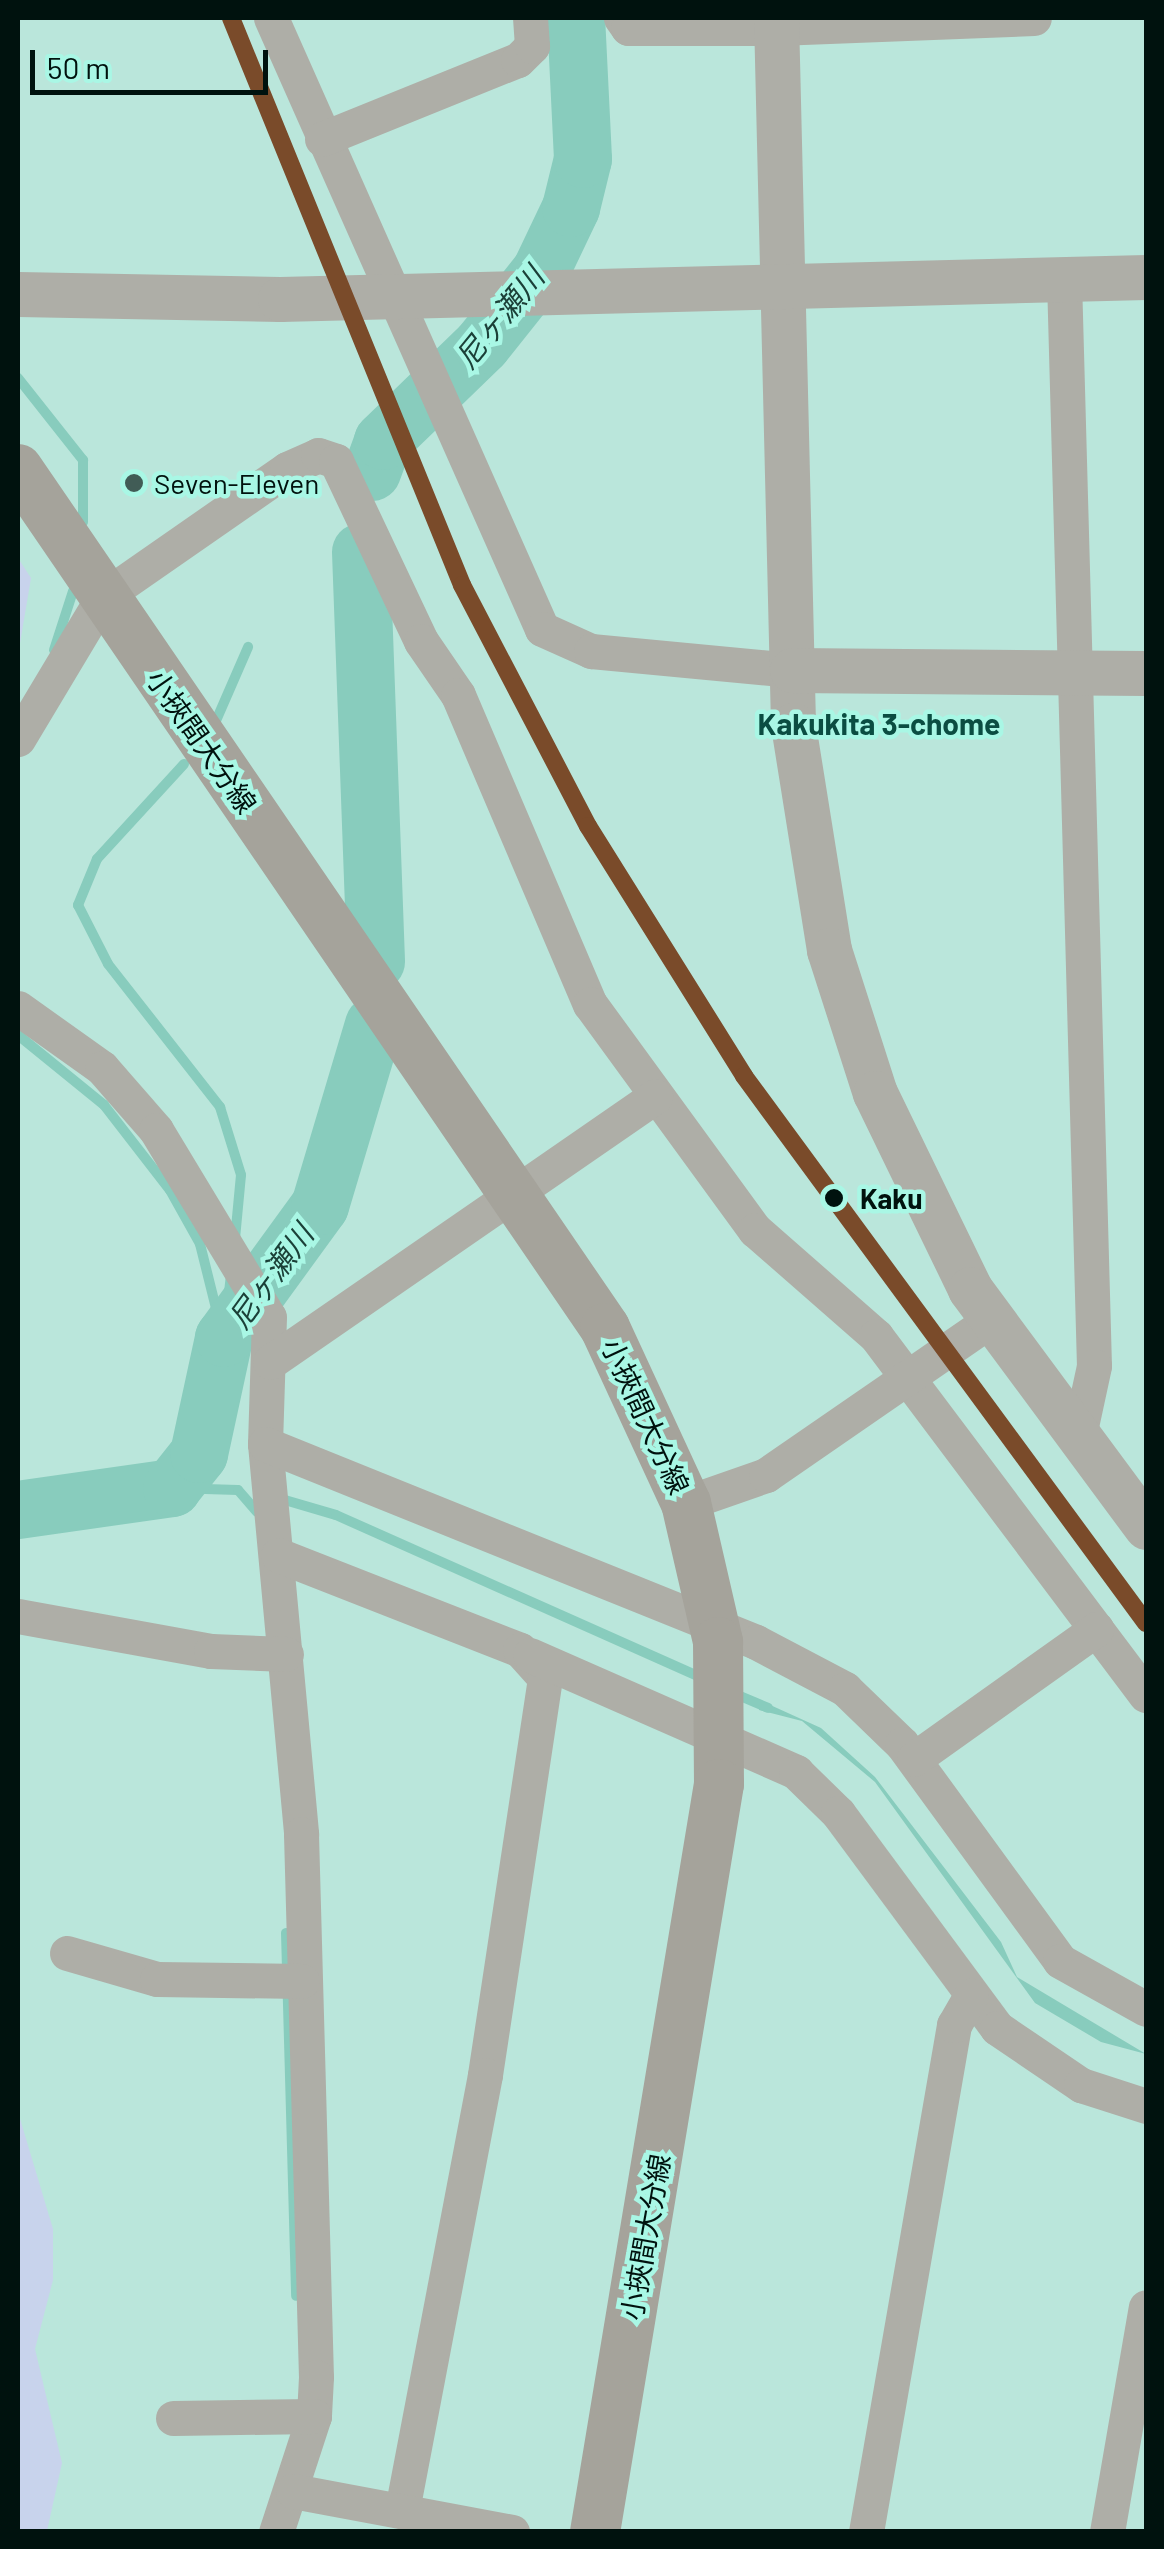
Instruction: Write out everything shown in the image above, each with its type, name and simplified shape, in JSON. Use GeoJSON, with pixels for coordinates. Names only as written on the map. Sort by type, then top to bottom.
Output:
{"type":"FeatureCollection","features":[{"type":"Feature","properties":{"kind":"main road","name":"小挾間大分線"},"geometry":{"type":"LineString","coordinates":[[18,469],[632,1374],[686,1503],[719,1684],[714,1831],[595,2532]]}},
{"type":"Feature","properties":{"kind":"street"},"geometry":{"type":"LineString","coordinates":[[271,18],[414,355],[550,637],[591,651],[792,670],[1146,673]]}},
{"type":"Feature","properties":{"kind":"street"},"geometry":{"type":"LineString","coordinates":[[322,139],[518,60],[532,46],[530,18]]}},
{"type":"Feature","properties":{"kind":"street"},"geometry":{"type":"LineString","coordinates":[[622,18],[628,28],[1034,18]]}},
{"type":"Feature","properties":{"kind":"street"},"geometry":{"type":"LineString","coordinates":[[777,23],[792,670],[804,831],[838,986],[899,1151],[990,1321],[1146,1527]]}},
{"type":"Feature","properties":{"kind":"street"},"geometry":{"type":"LineString","coordinates":[[18,294],[388,296],[1146,278]]}},
{"type":"Feature","properties":{"kind":"street"},"geometry":{"type":"LineString","coordinates":[[1064,279],[1094,1366],[1078,1440]]}},
{"type":"Feature","properties":{"kind":"street"},"geometry":{"type":"LineString","coordinates":[[18,739],[103,597],[287,469],[318,456],[336,461],[421,641],[458,695],[585,995],[655,1096],[774,1252],[863,1322],[1146,1695]]}},
{"type":"Feature","properties":{"kind":"street"},"geometry":{"type":"LineString","coordinates":[[18,1008],[113,1080],[218,1225],[264,1302],[270,1362],[266,1459],[286,1654],[302,1981],[314,2416],[293,2492],[276,2532]]}},
{"type":"Feature","properties":{"kind":"street"},"geometry":{"type":"LineString","coordinates":[[270,1362],[655,1096]]}},
{"type":"Feature","properties":{"kind":"street"},"geometry":{"type":"LineString","coordinates":[[686,1503],[766,1475],[990,1321]]}},
{"type":"Feature","properties":{"kind":"street"},"geometry":{"type":"LineString","coordinates":[[266,1459],[719,1684],[825,1797],[971,1996],[1046,2066],[1146,2106]]}},
{"type":"Feature","properties":{"kind":"street"},"geometry":{"type":"LineString","coordinates":[[278,1555],[530,1655],[719,1684],[845,1689],[914,1759],[1060,1962],[1146,2009]]}},
{"type":"Feature","properties":{"kind":"street"},"geometry":{"type":"LineString","coordinates":[[18,1616],[211,1651],[286,1654]]}},
{"type":"Feature","properties":{"kind":"street"},"geometry":{"type":"LineString","coordinates":[[914,1759],[1096,1629]]}},
{"type":"Feature","properties":{"kind":"street"},"geometry":{"type":"LineString","coordinates":[[402,2511],[485,2075],[545,1686],[530,1655]]}},
{"type":"Feature","properties":{"kind":"street"},"geometry":{"type":"LineString","coordinates":[[66,1954],[157,1979],[302,1981]]}},
{"type":"Feature","properties":{"kind":"street"},"geometry":{"type":"LineString","coordinates":[[866,2532],[954,2025],[971,1996]]}},
{"type":"Feature","properties":{"kind":"street"},"geometry":{"type":"LineString","coordinates":[[1107,2532],[1146,2307]]}},
{"type":"Feature","properties":{"kind":"street"},"geometry":{"type":"LineString","coordinates":[[174,2418],[314,2416]]}},
{"type":"Feature","properties":{"kind":"street"},"geometry":{"type":"LineString","coordinates":[[293,2492],[512,2532]]}},
{"type":"Feature","properties":{"kind":"shaded area"},"geometry":{"type":"Polygon","coordinates":[[[18,558],[31,578],[18,655],[18,558]]]}},
{"type":"Feature","properties":{"kind":"shaded area"},"geometry":{"type":"Polygon","coordinates":[[[759,1700],[821,1728],[875,1777],[1001,1942],[1017,1977],[1146,2054],[1101,2042],[1035,2003],[875,1782],[802,1721],[759,1710],[759,1700]]]}},
{"type":"Feature","properties":{"kind":"shaded area"},"geometry":{"type":"Polygon","coordinates":[[[18,2112],[53,2229],[53,2280],[35,2349],[62,2463],[47,2531],[18,2531],[18,2112]]]}},
{"type":"Feature","properties":{"kind":"waterway","name":"尼ヶ瀬川"},"geometry":{"type":"LineString","coordinates":[[372,472],[383,441],[482,345],[541,271],[571,208],[583,159],[576,18]]}},
{"type":"Feature","properties":{"kind":"waterway"},"geometry":{"type":"LineString","coordinates":[[18,378],[83,460],[83,522]]}},
{"type":"Feature","properties":{"kind":"waterway","name":"尼ヶ瀬川"},"geometry":{"type":"LineString","coordinates":[[361,552],[376,962]]}},
{"type":"Feature","properties":{"kind":"waterway"},"geometry":{"type":"LineString","coordinates":[[54,650],[73,591]]}},
{"type":"Feature","properties":{"kind":"waterway"},"geometry":{"type":"LineString","coordinates":[[215,723],[248,647]]}},
{"type":"Feature","properties":{"kind":"waterway"},"geometry":{"type":"LineString","coordinates":[[184,764],[97,859],[78,905],[108,964],[220,1107],[241,1175],[235,1238]]}},
{"type":"Feature","properties":{"kind":"waterway","name":"尼ヶ瀬川"},"geometry":{"type":"LineString","coordinates":[[18,1510],[172,1488],[199,1454],[224,1338],[320,1206],[374,1025]]}},
{"type":"Feature","properties":{"kind":"waterway"},"geometry":{"type":"LineString","coordinates":[[18,1035],[104,1105],[170,1190],[200,1244],[221,1328]]}},
{"type":"Feature","properties":{"kind":"waterway"},"geometry":{"type":"LineString","coordinates":[[224,1338],[231,1275]]}},
{"type":"Feature","properties":{"kind":"waterway"},"geometry":{"type":"LineString","coordinates":[[172,1488],[238,1490],[257,1512]]}},
{"type":"Feature","properties":{"kind":"waterway"},"geometry":{"type":"LineString","coordinates":[[278,1498],[336,1515],[704,1679]]}},
{"type":"Feature","properties":{"kind":"waterway"},"geometry":{"type":"LineString","coordinates":[[733,1693],[768,1708]]}},
{"type":"Feature","properties":{"kind":"waterway"},"geometry":{"type":"LineString","coordinates":[[286,1933],[296,2296]]}},
{"type":"Feature","properties":{"kind":"transit line"},"geometry":{"type":"LineString","coordinates":[[231,18],[462,585],[588,826],[744,1076],[1146,1623]]}},
{"type":"Feature","properties":{"kind":"place","name":"Seven-Eleven"},"geometry":{"type":"Point","coordinates":[134,483]}},
{"type":"Feature","properties":{"kind":"place","name":"Kaku"},"geometry":{"type":"Point","coordinates":[834,1198]}},
{"type":"Feature","properties":{"kind":"district","name":"Kakukita 3-chome"},"geometry":{"type":"Point","coordinates":[879,723]}}]}
